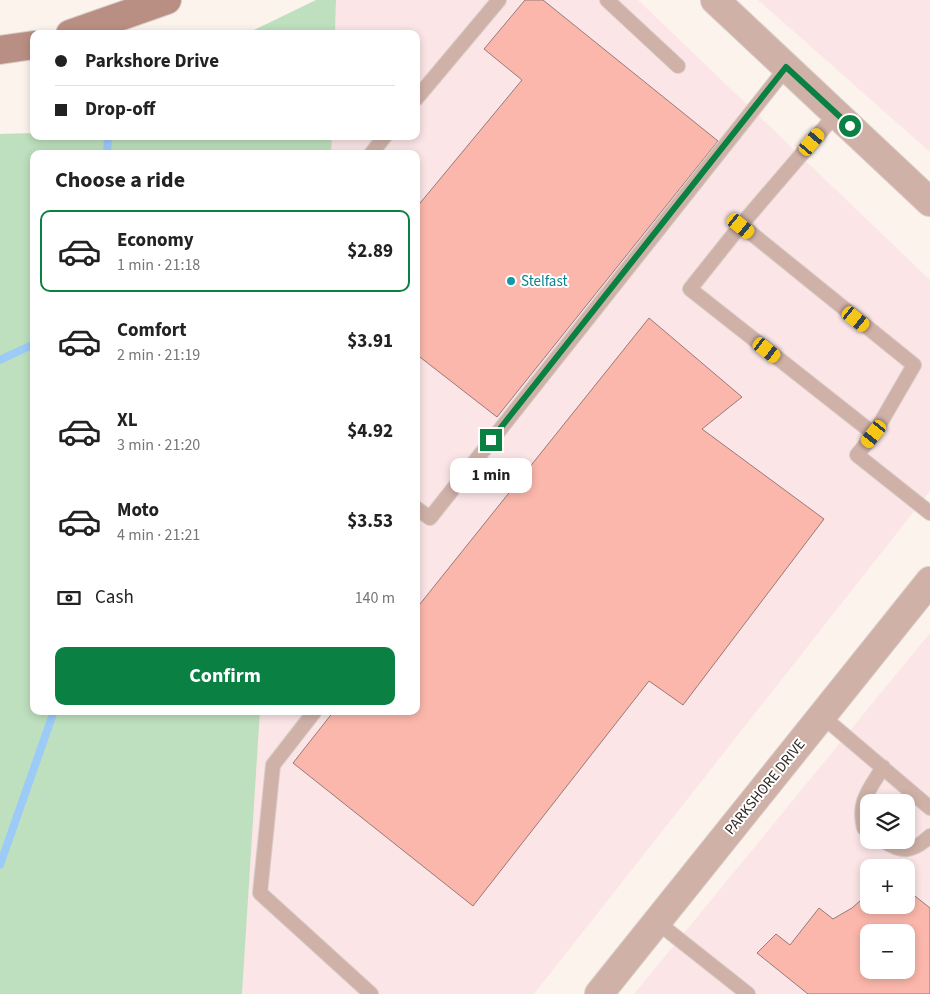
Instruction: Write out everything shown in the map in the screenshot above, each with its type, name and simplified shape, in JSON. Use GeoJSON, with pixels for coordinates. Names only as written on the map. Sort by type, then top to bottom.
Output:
{"type":"FeatureCollection","features":[{"type":"Feature","properties":{"kind":"street"},"geometry":{"type":"LineString","coordinates":[[81,30],[167,0]]}},
{"type":"Feature","properties":{"kind":"street"},"geometry":{"type":"LineString","coordinates":[[716,0],[930,202]]}},
{"type":"Feature","properties":{"kind":"street"},"geometry":{"type":"LineString","coordinates":[[0,50],[30,46]]}},
{"type":"Feature","properties":{"kind":"street","name":"PARKSHORE DRIVE"},"geometry":{"type":"LineString","coordinates":[[600,994],[930,581]]}},
{"type":"Feature","properties":{"kind":"lane"},"geometry":{"type":"LineString","coordinates":[[420,94],[499,0]]}},
{"type":"Feature","properties":{"kind":"lane"},"geometry":{"type":"LineString","coordinates":[[607,0],[678,66]]}},
{"type":"Feature","properties":{"kind":"lane"},"geometry":{"type":"LineString","coordinates":[[420,511],[430,518],[786,67]]}},
{"type":"Feature","properties":{"kind":"lane"},"geometry":{"type":"LineString","coordinates":[[836,114],[690,289],[874,434]]}},
{"type":"Feature","properties":{"kind":"lane"},"geometry":{"type":"LineString","coordinates":[[374,150],[383,140]]}},
{"type":"Feature","properties":{"kind":"lane"},"geometry":{"type":"LineString","coordinates":[[741,226],[914,365],[874,434],[858,455],[930,513]]}},
{"type":"Feature","properties":{"kind":"lane"},"geometry":{"type":"LineString","coordinates":[[312,715],[273,765],[260,893],[371,994]]}},
{"type":"Feature","properties":{"kind":"lane"},"geometry":{"type":"LineString","coordinates":[[822,716],[930,808]]}},
{"type":"Feature","properties":{"kind":"lane"},"geometry":{"type":"LineString","coordinates":[[867,794],[883,767]]}},
{"type":"Feature","properties":{"kind":"lane"},"geometry":{"type":"LineString","coordinates":[[915,846],[930,836]]}},
{"type":"Feature","properties":{"kind":"lane"},"geometry":{"type":"LineString","coordinates":[[895,849],[911,849]]}},
{"type":"Feature","properties":{"kind":"lane"},"geometry":{"type":"LineString","coordinates":[[657,922],[748,994]]}},
{"type":"Feature","properties":{"kind":"shaded area"},"geometry":{"type":"Polygon","coordinates":[[[336,0],[638,0],[930,280],[930,491],[534,994],[242,994],[260,715],[420,715],[420,150],[331,150],[332,140],[420,140],[420,30],[335,30],[336,0]]]}},
{"type":"Feature","properties":{"kind":"shaded area"},"geometry":{"type":"Polygon","coordinates":[[[758,0],[930,0],[930,152],[758,0]]]}},
{"type":"Feature","properties":{"kind":"shaded area"},"geometry":{"type":"Polygon","coordinates":[[[930,633],[930,994],[634,994],[930,633]]]}},
{"type":"Feature","properties":{"kind":"green space"},"geometry":{"type":"Polygon","coordinates":[[[316,0],[336,0],[335,30],[254,30],[316,0]]]}},
{"type":"Feature","properties":{"kind":"green space"},"geometry":{"type":"Polygon","coordinates":[[[30,133],[30,140],[332,140],[331,150],[30,150],[30,715],[260,715],[242,994],[0,994],[0,134],[30,133]]]}},
{"type":"Feature","properties":{"kind":"building","name":"Stelfast"},"geometry":{"type":"Polygon","coordinates":[[[525,0],[543,0],[718,141],[497,417],[420,357],[420,203],[522,80],[484,49],[525,0]]]}},
{"type":"Feature","properties":{"kind":"building"},"geometry":{"type":"Polygon","coordinates":[[[649,318],[742,397],[702,429],[824,519],[683,705],[649,681],[473,906],[293,763],[331,715],[420,715],[420,604],[649,318]]]}},
{"type":"Feature","properties":{"kind":"building"},"geometry":{"type":"Polygon","coordinates":[[[915,896],[930,908],[930,994],[808,994],[757,953],[776,934],[790,945],[819,908],[833,919],[860,901],[860,914],[915,914],[915,896]]]}},
{"type":"Feature","properties":{"kind":"waterway"},"geometry":{"type":"LineString","coordinates":[[107,150],[108,140]]}},
{"type":"Feature","properties":{"kind":"waterway"},"geometry":{"type":"LineString","coordinates":[[0,360],[30,346]]}},
{"type":"Feature","properties":{"kind":"waterway"},"geometry":{"type":"LineString","coordinates":[[0,865],[53,715]]}},
{"type":"Feature","properties":{"kind":"place","name":"Stelfast"},"geometry":{"type":"Point","coordinates":[511,281]}},
{"type":"Feature","properties":{"kind":"route"},"geometry":{"type":"LineString","coordinates":[[491,440],[786,67],[850,126]]}}]}
